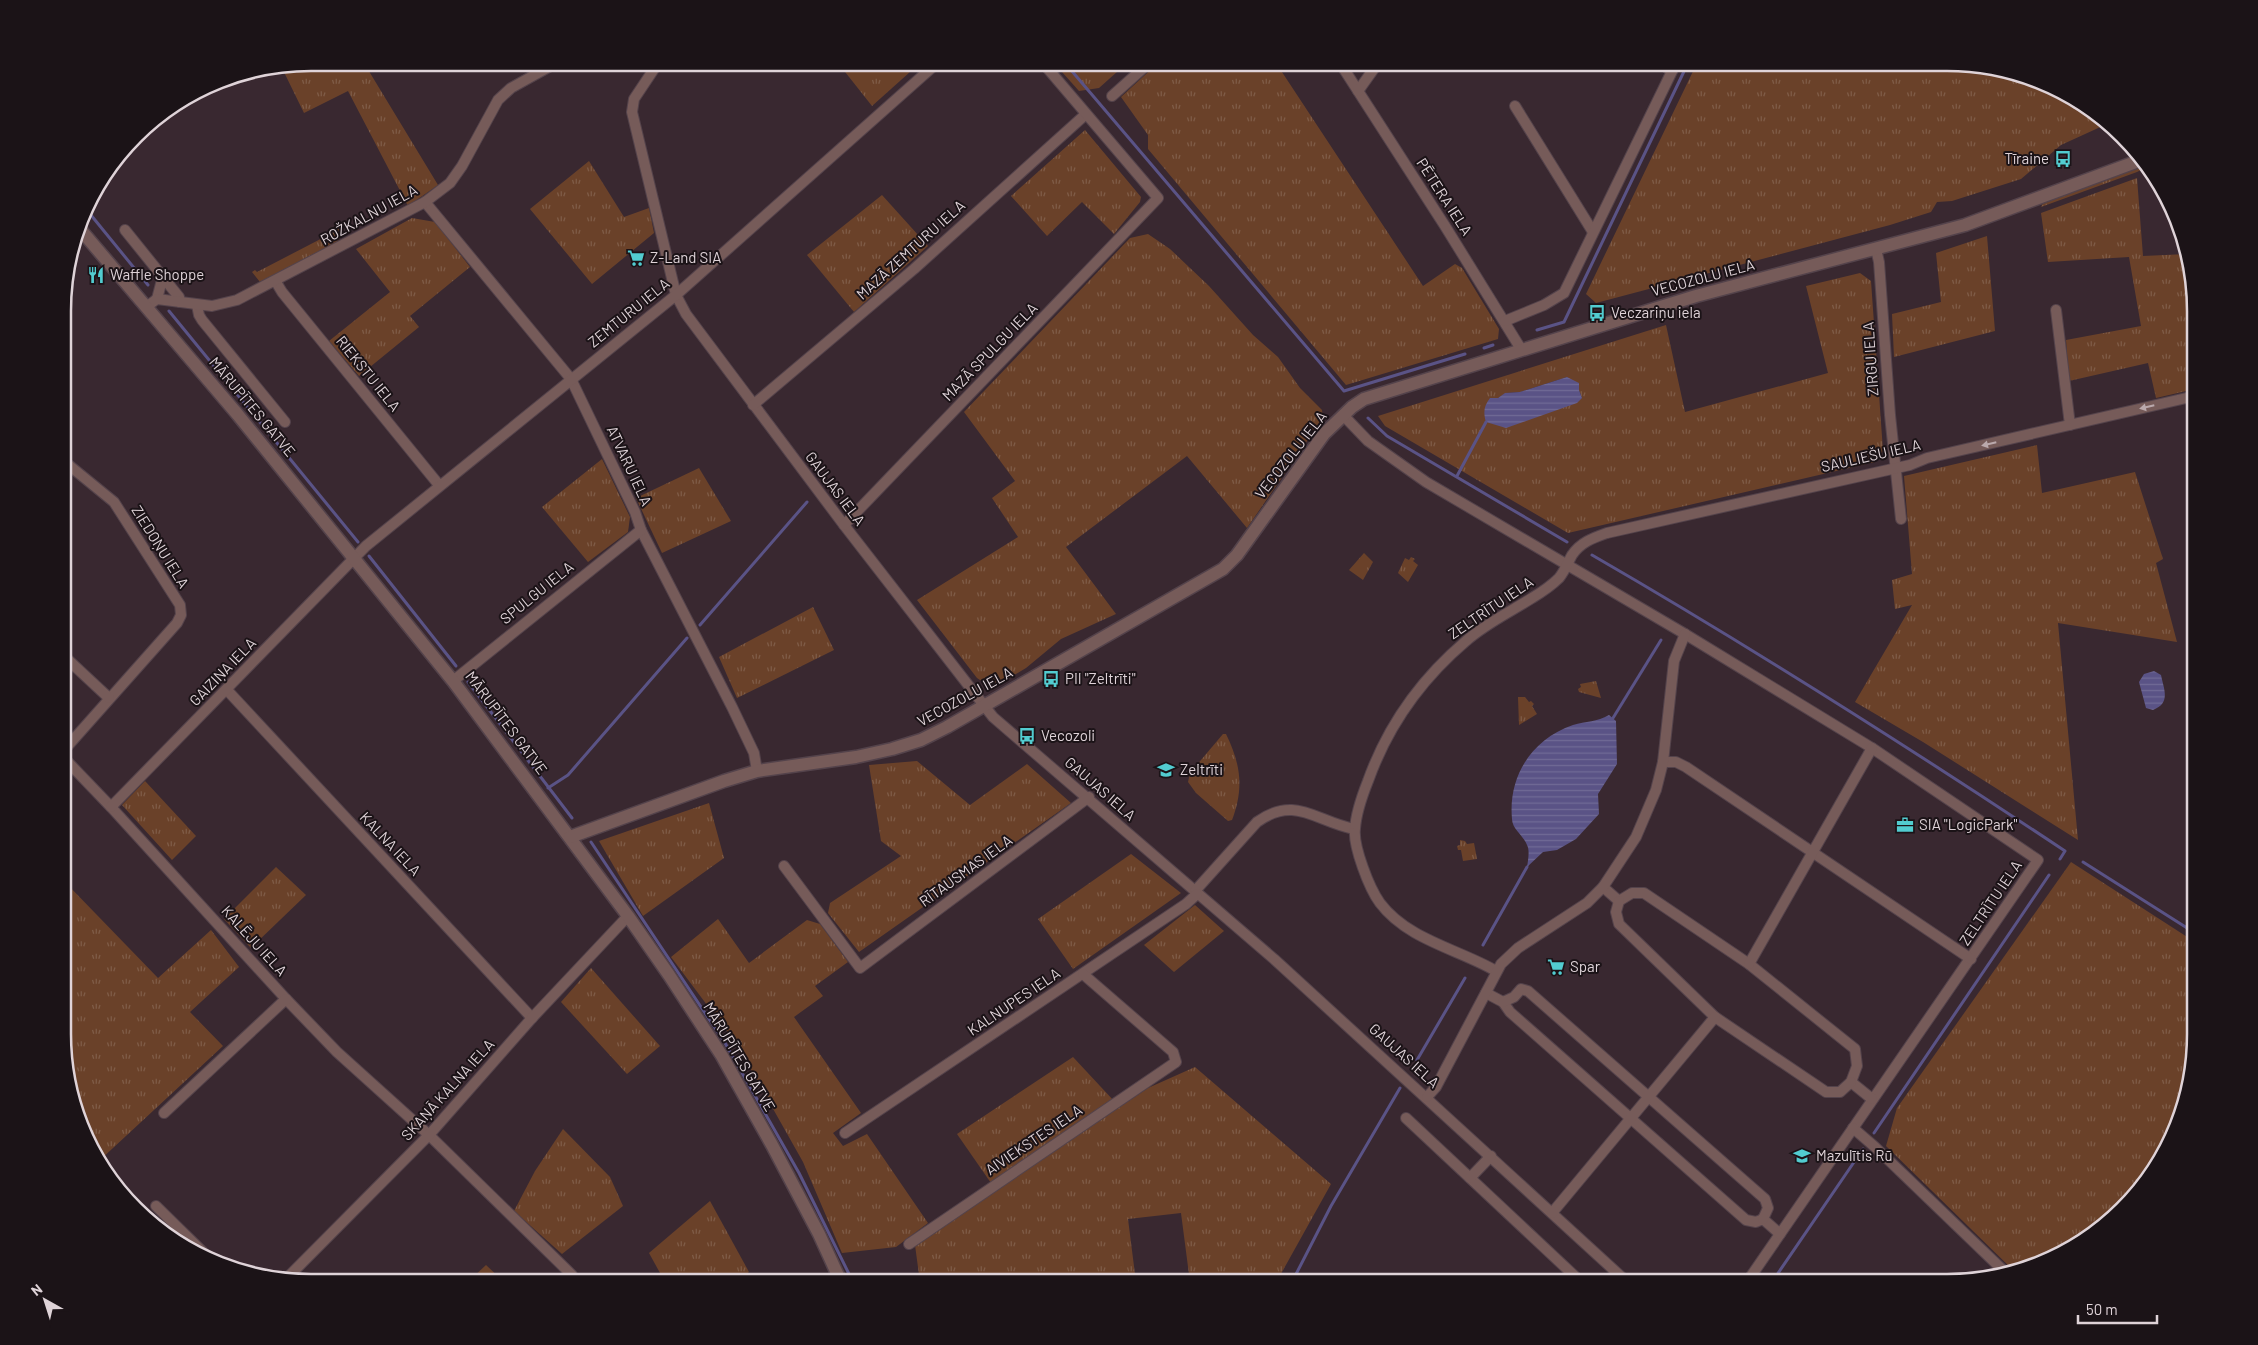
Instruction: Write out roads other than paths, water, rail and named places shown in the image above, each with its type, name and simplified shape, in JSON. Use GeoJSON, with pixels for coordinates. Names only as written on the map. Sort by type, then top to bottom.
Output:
{"type":"FeatureCollection","features":[{"type":"Feature","properties":{"kind":"street","name":"ROŽKALNU IELA"},"geometry":{"type":"LineString","coordinates":[[157,299],[197,305],[226,304],[276,282],[425,202],[450,183],[462,166],[498,100],[512,88],[541,71]]}},
{"type":"Feature","properties":{"kind":"street","name":"GAUJAS IELA"},"geometry":{"type":"LineString","coordinates":[[652,71],[634,99],[632,112],[676,295],[686,314],[753,404],[984,706],[1196,893],[1274,959],[1618,1274]]}},
{"type":"Feature","properties":{"kind":"street","name":"ZEMTURU IELA"},"geometry":{"type":"LineString","coordinates":[[355,558],[366,546],[439,485],[676,295],[927,71]]}},
{"type":"Feature","properties":{"kind":"street"},"geometry":{"type":"LineString","coordinates":[[1050,71],[1086,114]]}},
{"type":"Feature","properties":{"kind":"street"},"geometry":{"type":"LineString","coordinates":[[1112,96],[1139,71]]}},
{"type":"Feature","properties":{"kind":"street","name":"PĒTERA IELA"},"geometry":{"type":"LineString","coordinates":[[1346,71],[1505,320],[1521,349]]}},
{"type":"Feature","properties":{"kind":"street"},"geometry":{"type":"LineString","coordinates":[[1358,91],[1372,71]]}},
{"type":"Feature","properties":{"kind":"street"},"geometry":{"type":"LineString","coordinates":[[1505,320],[1544,305],[1564,293],[1672,71]]}},
{"type":"Feature","properties":{"kind":"street"},"geometry":{"type":"LineString","coordinates":[[1515,106],[1593,232]]}},
{"type":"Feature","properties":{"kind":"street","name":"MAZĀ SPULGU IELA"},"geometry":{"type":"LineString","coordinates":[[844,525],[1158,198],[1086,114]]}},
{"type":"Feature","properties":{"kind":"street","name":"MAZĀ ZEMTURU IELA"},"geometry":{"type":"LineString","coordinates":[[753,404],[899,282],[1086,114]]}},
{"type":"Feature","properties":{"kind":"street","name":"VECOZOLU IELA"},"geometry":{"type":"LineString","coordinates":[[570,837],[724,781],[757,772],[856,757],[921,740],[984,706],[1223,569],[1237,555],[1313,449],[1342,415],[1364,399],[1696,296],[1965,225],[2135,162]]}},
{"type":"Feature","properties":{"kind":"street","name":"ATVARU IELA"},"geometry":{"type":"LineString","coordinates":[[425,202],[570,379],[635,512],[641,530],[754,753],[757,772]]}},
{"type":"Feature","properties":{"kind":"street"},"geometry":{"type":"LineString","coordinates":[[125,230],[163,276],[179,297],[180,302]]}},
{"type":"Feature","properties":{"kind":"street","name":"MĀRUPĪTES GATVE"},"geometry":{"type":"LineString","coordinates":[[84,234],[238,415],[355,558],[453,681],[628,916],[722,1056],[819,1234],[837,1274]]}},
{"type":"Feature","properties":{"kind":"street","name":"ZIRGU IELA"},"geometry":{"type":"LineString","coordinates":[[1876,249],[1879,262],[1901,519]]}},
{"type":"Feature","properties":{"kind":"street"},"geometry":{"type":"LineString","coordinates":[[146,307],[157,299],[163,276]]}},
{"type":"Feature","properties":{"kind":"street","name":"RIEKSTU IELA"},"geometry":{"type":"LineString","coordinates":[[276,282],[282,292],[439,485]]}},
{"type":"Feature","properties":{"kind":"street"},"geometry":{"type":"LineString","coordinates":[[197,305],[202,320],[285,422]]}},
{"type":"Feature","properties":{"kind":"street"},"geometry":{"type":"LineString","coordinates":[[2056,310],[2070,425]]}},
{"type":"Feature","properties":{"kind":"street","name":"SAULIEŠU IELA"},"geometry":{"type":"LineString","coordinates":[[1567,566],[1572,556],[1582,544],[1607,533],[1896,468],[2187,398]]}},
{"type":"Feature","properties":{"kind":"street","name":"ZELTRĪTU IELA"},"geometry":{"type":"LineString","coordinates":[[1342,415],[1368,441],[1394,461],[1872,748],[2038,860],[1752,1274]]}},
{"type":"Feature","properties":{"kind":"street","name":"ZIEDOŅU IELA"},"geometry":{"type":"LineString","coordinates":[[71,467],[114,502],[180,606],[178,623],[71,742]]}},
{"type":"Feature","properties":{"kind":"street","name":"SPULGU IELA"},"geometry":{"type":"LineString","coordinates":[[453,681],[641,530]]}},
{"type":"Feature","properties":{"kind":"street","name":"GAIZIŅA IELA"},"geometry":{"type":"LineString","coordinates":[[112,807],[355,558]]}},
{"type":"Feature","properties":{"kind":"street","name":"ZELTRĪTU IELA"},"geometry":{"type":"LineString","coordinates":[[1496,971],[1426,938],[1394,917],[1380,903],[1372,889],[1358,850],[1354,830],[1363,793],[1380,750],[1399,714],[1412,695],[1467,640],[1551,586],[1567,566]]}},
{"type":"Feature","properties":{"kind":"street"},"geometry":{"type":"LineString","coordinates":[[1427,1097],[1436,1087],[1501,964],[1518,948],[1587,903],[1603,887],[1636,837],[1656,790],[1663,762],[1674,661],[1685,634]]}},
{"type":"Feature","properties":{"kind":"street"},"geometry":{"type":"LineString","coordinates":[[71,663],[109,698]]}},
{"type":"Feature","properties":{"kind":"street","name":"KALNA IELA"},"geometry":{"type":"LineString","coordinates":[[227,690],[532,1018]]}},
{"type":"Feature","properties":{"kind":"street"},"geometry":{"type":"LineString","coordinates":[[1749,964],[1872,748]]}},
{"type":"Feature","properties":{"kind":"street"},"geometry":{"type":"LineString","coordinates":[[1663,762],[1676,762],[1686,767],[1971,959]]}},
{"type":"Feature","properties":{"kind":"street","name":"KALĒJU IELA"},"geometry":{"type":"LineString","coordinates":[[71,766],[112,807],[286,999],[337,1052],[430,1135],[571,1274]]}},
{"type":"Feature","properties":{"kind":"street","name":"RĪTAUSMAS IELA"},"geometry":{"type":"LineString","coordinates":[[784,866],[860,968],[1089,798]]}},
{"type":"Feature","properties":{"kind":"street","name":"KALNUPES IELA"},"geometry":{"type":"LineString","coordinates":[[845,1133],[1186,904],[1257,822],[1270,813],[1285,809],[1299,810],[1354,830]]}},
{"type":"Feature","properties":{"kind":"street"},"geometry":{"type":"LineString","coordinates":[[1603,887],[1620,901]]}},
{"type":"Feature","properties":{"kind":"street"},"geometry":{"type":"LineString","coordinates":[[1632,893],[1644,893],[1749,964],[1855,1048],[1857,1066],[1851,1082],[1840,1092],[1826,1092],[1715,1018],[1619,924],[1616,912],[1620,901],[1632,893]]}},
{"type":"Feature","properties":{"kind":"street","name":"SKAŅĀ KALNA IELA"},"geometry":{"type":"LineString","coordinates":[[292,1273],[430,1135],[532,1018],[628,916]]}},
{"type":"Feature","properties":{"kind":"street","name":"AIVIEKSTES IELA"},"geometry":{"type":"LineString","coordinates":[[909,1244],[1176,1062],[1173,1052],[1083,974]]}},
{"type":"Feature","properties":{"kind":"street"},"geometry":{"type":"LineString","coordinates":[[1486,993],[1503,1002],[1510,1012],[1630,1120],[1746,1220],[1756,1222],[1763,1219],[1768,1208],[1765,1198],[1528,991],[1520,989],[1514,997],[1503,1002]]}},
{"type":"Feature","properties":{"kind":"street"},"geometry":{"type":"LineString","coordinates":[[164,1113],[286,999]]}},
{"type":"Feature","properties":{"kind":"street"},"geometry":{"type":"LineString","coordinates":[[1552,1213],[1715,1018]]}},
{"type":"Feature","properties":{"kind":"street"},"geometry":{"type":"LineString","coordinates":[[1851,1082],[1872,1099]]}},
{"type":"Feature","properties":{"kind":"street"},"geometry":{"type":"LineString","coordinates":[[1406,1118],[1573,1274]]}},
{"type":"Feature","properties":{"kind":"street"},"geometry":{"type":"LineString","coordinates":[[1852,1128],[1875,1147],[2001,1267]]}},
{"type":"Feature","properties":{"kind":"street"},"geometry":{"type":"LineString","coordinates":[[1470,1178],[1491,1156]]}},
{"type":"Feature","properties":{"kind":"street"},"geometry":{"type":"LineString","coordinates":[[156,1206],[194,1244]]}},
{"type":"Feature","properties":{"kind":"street"},"geometry":{"type":"LineString","coordinates":[[1763,1219],[1780,1234]]}},
{"type":"Feature","properties":{"kind":"waterway"},"geometry":{"type":"LineString","coordinates":[[1072,71],[1344,391],[1465,354]]}},
{"type":"Feature","properties":{"kind":"waterway"},"geometry":{"type":"LineString","coordinates":[[1537,330],[1564,322],[1684,71]]}},
{"type":"Feature","properties":{"kind":"waterway"},"geometry":{"type":"LineString","coordinates":[[92,216],[148,285]]}},
{"type":"Feature","properties":{"kind":"waterway"},"geometry":{"type":"LineString","coordinates":[[169,311],[358,542]]}},
{"type":"Feature","properties":{"kind":"waterway"},"geometry":{"type":"LineString","coordinates":[[1484,348],[1493,345]]}},
{"type":"Feature","properties":{"kind":"waterway"},"geometry":{"type":"LineString","coordinates":[[1368,418],[1387,436],[1567,542]]}},
{"type":"Feature","properties":{"kind":"waterway"},"geometry":{"type":"LineString","coordinates":[[1457,476],[1486,422]]}},
{"type":"Feature","properties":{"kind":"waterway"},"geometry":{"type":"LineString","coordinates":[[700,625],[807,502]]}},
{"type":"Feature","properties":{"kind":"waterway"},"geometry":{"type":"LineString","coordinates":[[1592,555],[1772,662],[1948,774],[2065,851],[2060,859]]}},
{"type":"Feature","properties":{"kind":"waterway"},"geometry":{"type":"LineString","coordinates":[[369,556],[456,666]]}},
{"type":"Feature","properties":{"kind":"waterway"},"geometry":{"type":"LineString","coordinates":[[548,788],[568,775],[687,638]]}},
{"type":"Feature","properties":{"kind":"waterway"},"geometry":{"type":"LineString","coordinates":[[1613,718],[1661,640]]}},
{"type":"Feature","properties":{"kind":"waterway"},"geometry":{"type":"LineString","coordinates":[[468,682],[572,818]]}},
{"type":"Feature","properties":{"kind":"waterway"},"geometry":{"type":"LineString","coordinates":[[591,842],[725,1043],[799,1173],[849,1274]]}},
{"type":"Feature","properties":{"kind":"waterway"},"geometry":{"type":"LineString","coordinates":[[2083,862],[2187,928]]}},
{"type":"Feature","properties":{"kind":"waterway"},"geometry":{"type":"LineString","coordinates":[[1483,945],[1527,867]]}},
{"type":"Feature","properties":{"kind":"waterway"},"geometry":{"type":"LineString","coordinates":[[1874,1133],[2049,875]]}},
{"type":"Feature","properties":{"kind":"waterway"},"geometry":{"type":"LineString","coordinates":[[1417,1060],[1465,978]]}},
{"type":"Feature","properties":{"kind":"waterway"},"geometry":{"type":"LineString","coordinates":[[1296,1274],[1331,1206],[1400,1088]]}},
{"type":"Feature","properties":{"kind":"waterway"},"geometry":{"type":"LineString","coordinates":[[1777,1274],[1863,1149]]}},
{"type":"Feature","properties":{"kind":"place","name":"Tīraine"},"geometry":{"type":"Point","coordinates":[2063,159]}},
{"type":"Feature","properties":{"kind":"place","name":"Z-Land SIA"},"geometry":{"type":"Point","coordinates":[636,258]}},
{"type":"Feature","properties":{"kind":"place","name":"Waffle Shoppe"},"geometry":{"type":"Point","coordinates":[96,275]}},
{"type":"Feature","properties":{"kind":"place","name":"Veczariņu iela"},"geometry":{"type":"Point","coordinates":[1597,313]}},
{"type":"Feature","properties":{"kind":"place","name":"PII \"Zeltrīti\""},"geometry":{"type":"Point","coordinates":[1051,679]}},
{"type":"Feature","properties":{"kind":"place","name":"Vecozoli"},"geometry":{"type":"Point","coordinates":[1027,736]}},
{"type":"Feature","properties":{"kind":"place","name":"Zeltrīti"},"geometry":{"type":"Point","coordinates":[1166,770]}},
{"type":"Feature","properties":{"kind":"place","name":"SIA \"LogicPark\""},"geometry":{"type":"Point","coordinates":[1905,825]}},
{"type":"Feature","properties":{"kind":"place","name":"Spar"},"geometry":{"type":"Point","coordinates":[1556,967]}},
{"type":"Feature","properties":{"kind":"place","name":"Mazulītis Rū"},"geometry":{"type":"Point","coordinates":[1802,1156]}}]}
